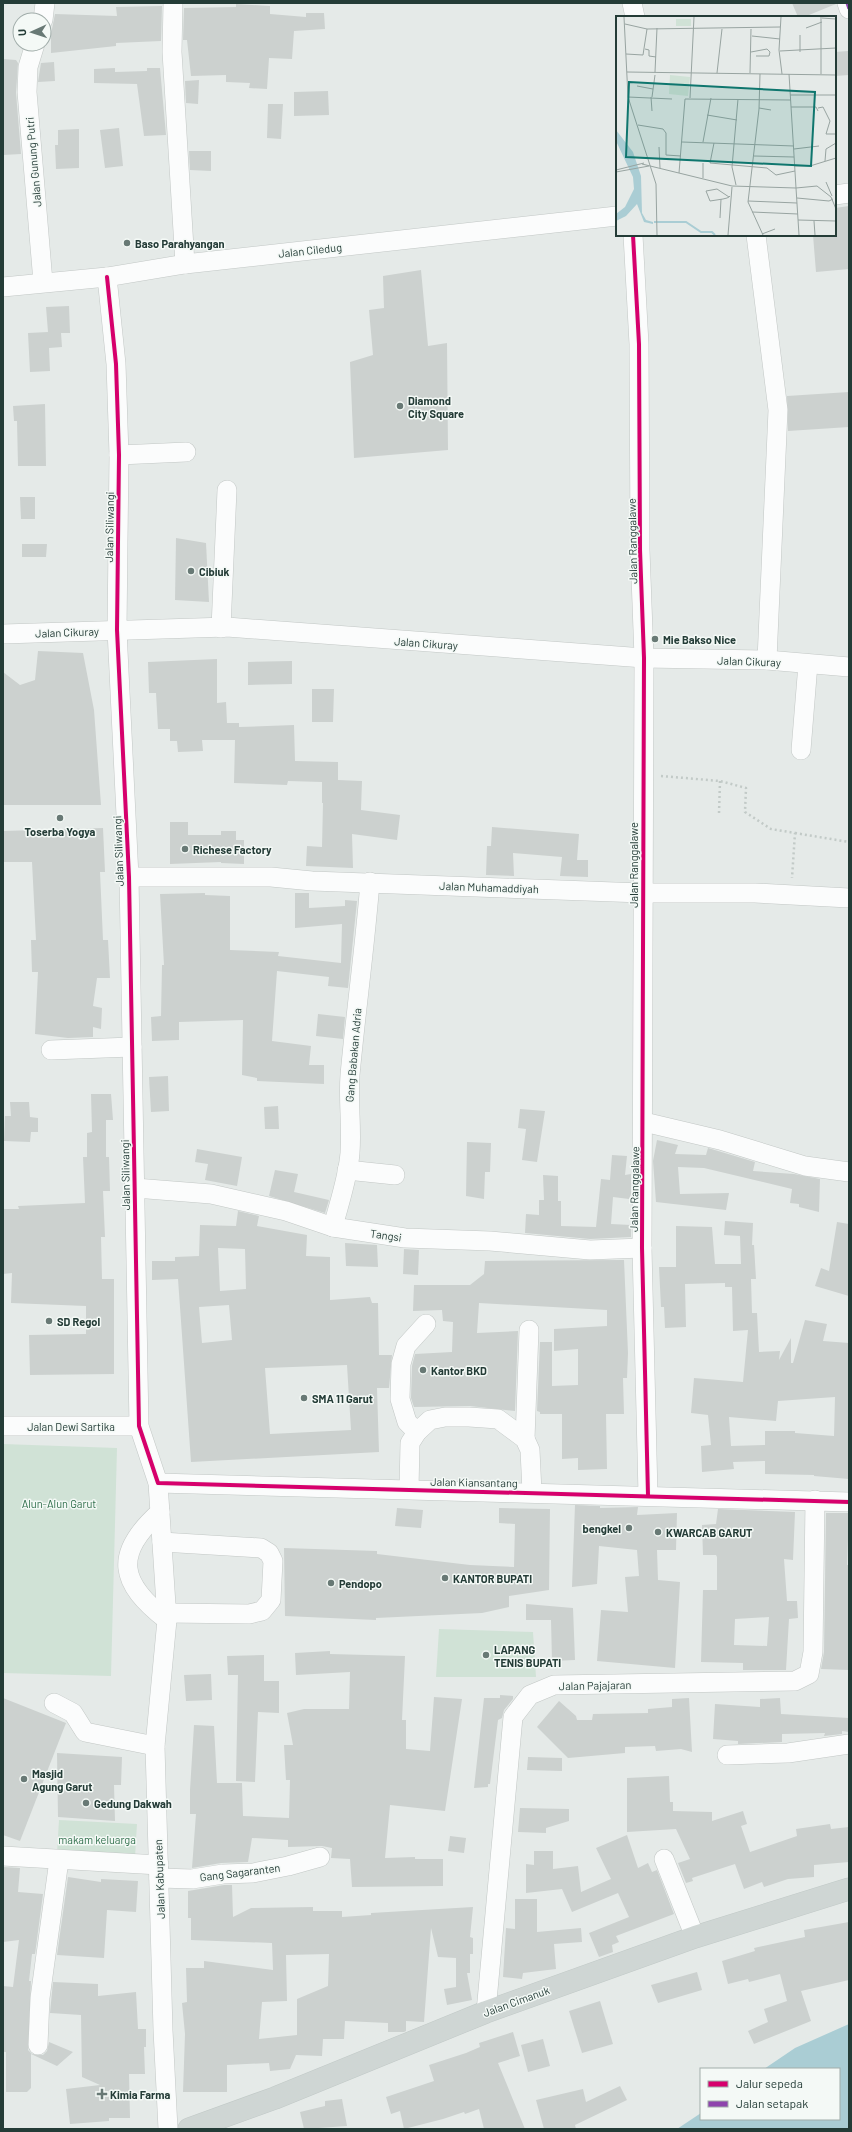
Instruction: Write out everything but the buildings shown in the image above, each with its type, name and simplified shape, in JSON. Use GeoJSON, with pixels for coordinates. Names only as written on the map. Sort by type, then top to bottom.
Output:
{"type":"FeatureCollection","features":[{"type":"Feature","properties":{"kind":"main road","name":"Jalan Cimanuk"},"geometry":{"type":"LineString","coordinates":[[189,2129],[275,2098],[486,2012],[695,1937],[849,1889]]}},
{"type":"Feature","properties":{"kind":"street"},"geometry":{"type":"LineString","coordinates":[[173,3],[172,52],[185,264]]}},
{"type":"Feature","properties":{"kind":"street"},"geometry":{"type":"LineString","coordinates":[[632,3],[635,16]]}},
{"type":"Feature","properties":{"kind":"street"},"geometry":{"type":"LineString","coordinates":[[847,3],[849,9]]}},
{"type":"Feature","properties":{"kind":"street","name":"Jalan Gunung Putri"},"geometry":{"type":"LineString","coordinates":[[33,52],[28,67],[26,92],[43,282]]}},
{"type":"Feature","properties":{"kind":"street"},"geometry":{"type":"LineString","coordinates":[[836,195],[849,193]]}},
{"type":"Feature","properties":{"kind":"street","name":"Jalan Ciledug"},"geometry":{"type":"LineString","coordinates":[[3,287],[107,277],[185,264],[616,216]]}},
{"type":"Feature","properties":{"kind":"street","name":"Jalan Ranggalawe"},"geometry":{"type":"LineString","coordinates":[[632,236],[639,344],[640,550],[644,658],[642,893],[644,1122],[642,1248],[648,1495]]}},
{"type":"Feature","properties":{"kind":"street"},"geometry":{"type":"LineString","coordinates":[[756,236],[778,410],[768,660]]}},
{"type":"Feature","properties":{"kind":"street","name":"Jalan Siliwangi"},"geometry":{"type":"LineString","coordinates":[[107,277],[116,364],[119,455],[117,630],[129,877],[139,1426]]}},
{"type":"Feature","properties":{"kind":"street"},"geometry":{"type":"LineString","coordinates":[[119,455],[186,452]]}},
{"type":"Feature","properties":{"kind":"street"},"geometry":{"type":"LineString","coordinates":[[221,628],[227,490]]}},
{"type":"Feature","properties":{"kind":"street","name":"Jalan Cikuray"},"geometry":{"type":"LineString","coordinates":[[3,634],[221,628],[644,658],[768,660],[849,667]]}},
{"type":"Feature","properties":{"kind":"street"},"geometry":{"type":"LineString","coordinates":[[801,750],[808,664]]}},
{"type":"Feature","properties":{"kind":"street","name":"Jalan Muhamaddiyah"},"geometry":{"type":"LineString","coordinates":[[129,877],[271,877],[312,881],[642,893],[790,895],[849,898]]}},
{"type":"Feature","properties":{"kind":"street","name":"Gang Babakan Adria"},"geometry":{"type":"LineString","coordinates":[[333,1227],[350,1153],[348,1111],[350,1076],[364,960],[370,882]]}},
{"type":"Feature","properties":{"kind":"street"},"geometry":{"type":"LineString","coordinates":[[51,1050],[132,1047]]}},
{"type":"Feature","properties":{"kind":"street"},"geometry":{"type":"LineString","coordinates":[[644,1122],[720,1140],[805,1166],[849,1172]]}},
{"type":"Feature","properties":{"kind":"street"},"geometry":{"type":"LineString","coordinates":[[347,1170],[395,1175]]}},
{"type":"Feature","properties":{"kind":"street","name":"Tangsi"},"geometry":{"type":"LineString","coordinates":[[134,1188],[210,1194],[286,1211],[333,1227],[405,1238],[490,1241],[590,1250],[642,1248]]}},
{"type":"Feature","properties":{"kind":"street"},"geometry":{"type":"LineString","coordinates":[[417,1432],[407,1422],[400,1399],[401,1364],[406,1346],[426,1324]]}},
{"type":"Feature","properties":{"kind":"street"},"geometry":{"type":"LineString","coordinates":[[529,1330],[525,1439],[530,1450],[532,1492]]}},
{"type":"Feature","properties":{"kind":"street"},"geometry":{"type":"LineString","coordinates":[[409,1489],[410,1443],[417,1432],[430,1420],[469,1417],[498,1419],[525,1439]]}},
{"type":"Feature","properties":{"kind":"street","name":"Jalan Dewi Sartika"},"geometry":{"type":"LineString","coordinates":[[3,1426],[139,1426]]}},
{"type":"Feature","properties":{"kind":"street"},"geometry":{"type":"LineString","coordinates":[[139,1426],[158,1483]]}},
{"type":"Feature","properties":{"kind":"street","name":"Jalan Kiansantang"},"geometry":{"type":"LineString","coordinates":[[158,1483],[648,1495],[849,1502]]}},
{"type":"Feature","properties":{"kind":"street","name":"Jalan Kabupaten"},"geometry":{"type":"LineString","coordinates":[[158,1483],[167,1620],[155,1746],[163,2030],[168,2129]]}},
{"type":"Feature","properties":{"kind":"street","name":"Jalan Pajajaran"},"geometry":{"type":"LineString","coordinates":[[486,2012],[513,1717],[530,1695],[554,1685],[795,1681],[809,1674],[813,1652],[815,1500]]}},
{"type":"Feature","properties":{"kind":"street"},"geometry":{"type":"LineString","coordinates":[[160,1512],[148,1523],[136,1538],[131,1546],[128,1557],[132,1585],[137,1593],[167,1620],[249,1614],[262,1611],[271,1600],[273,1561],[269,1553],[261,1548],[162,1542]]}},
{"type":"Feature","properties":{"kind":"street"},"geometry":{"type":"LineString","coordinates":[[54,1703],[73,1713],[85,1732],[155,1746]]}},
{"type":"Feature","properties":{"kind":"street"},"geometry":{"type":"LineString","coordinates":[[727,1755],[788,1753],[849,1744]]}},
{"type":"Feature","properties":{"kind":"street","name":"Gang Sagaranten"},"geometry":{"type":"LineString","coordinates":[[3,1856],[59,1860],[159,1871],[192,1879],[253,1873],[288,1866],[320,1857]]}},
{"type":"Feature","properties":{"kind":"street"},"geometry":{"type":"LineString","coordinates":[[664,1859],[695,1937]]}},
{"type":"Feature","properties":{"kind":"street"},"geometry":{"type":"LineString","coordinates":[[38,2045],[40,1998],[59,1860]]}},
{"type":"Feature","properties":{"kind":"path"},"geometry":{"type":"LineString","coordinates":[[643,775],[720,781],[746,788],[745,812],[771,829],[849,842]]}},
{"type":"Feature","properties":{"kind":"path"},"geometry":{"type":"LineString","coordinates":[[719,813],[720,781]]}},
{"type":"Feature","properties":{"kind":"path"},"geometry":{"type":"LineString","coordinates":[[790,895],[795,833]]}},
{"type":"Feature","properties":{"kind":"green space","name":"Alun-Alun Garut"},"geometry":{"type":"Polygon","coordinates":[[[3,1444],[117,1448],[111,1676],[3,1673],[3,1444]]]}},
{"type":"Feature","properties":{"kind":"green space","name":"LAPANG TENIS BUPATI"},"geometry":{"type":"Polygon","coordinates":[[[439,1629],[533,1632],[536,1677],[436,1677],[439,1629]]]}},
{"type":"Feature","properties":{"kind":"green space","name":"makam keluarga"},"geometry":{"type":"Polygon","coordinates":[[[59,1820],[137,1824],[135,1857],[57,1853],[59,1820]]]}},
{"type":"Feature","properties":{"kind":"water"},"geometry":{"type":"Polygon","coordinates":[[[849,2024],[849,2129],[677,2129],[700,2114],[700,2120],[840,2120],[840,2068],[765,2068],[795,2048],[849,2024]]]}},
{"type":"Feature","properties":{"kind":"marked path"},"geometry":{"type":"LineString","coordinates":[[847,3],[849,9]]}},
{"type":"Feature","properties":{"kind":"cycle path"},"geometry":{"type":"LineString","coordinates":[[633,236],[639,344],[640,550],[644,658],[642,1248],[648,1495]]}},
{"type":"Feature","properties":{"kind":"cycle path"},"geometry":{"type":"LineString","coordinates":[[107,277],[116,364],[119,455],[117,630],[129,877],[139,1426],[158,1483],[849,1502]]}},
{"type":"Feature","properties":{"kind":"place","name":"Baso Parahyangan"},"geometry":{"type":"Point","coordinates":[127,243]}},
{"type":"Feature","properties":{"kind":"place","name":"Diamond City Square"},"geometry":{"type":"Point","coordinates":[400,406]}},
{"type":"Feature","properties":{"kind":"place","name":"Cibiuk"},"geometry":{"type":"Point","coordinates":[191,571]}},
{"type":"Feature","properties":{"kind":"place","name":"Mie Bakso Nice"},"geometry":{"type":"Point","coordinates":[655,639]}},
{"type":"Feature","properties":{"kind":"place","name":"Toserba Yogya"},"geometry":{"type":"Point","coordinates":[60,818]}},
{"type":"Feature","properties":{"kind":"place","name":"Richese Factory"},"geometry":{"type":"Point","coordinates":[185,849]}},
{"type":"Feature","properties":{"kind":"place","name":"SD Regol"},"geometry":{"type":"Point","coordinates":[49,1321]}},
{"type":"Feature","properties":{"kind":"place","name":"Kantor BKD"},"geometry":{"type":"Point","coordinates":[423,1370]}},
{"type":"Feature","properties":{"kind":"place","name":"SMA 11 Garut"},"geometry":{"type":"Point","coordinates":[304,1398]}},
{"type":"Feature","properties":{"kind":"place","name":"bengkel"},"geometry":{"type":"Point","coordinates":[629,1528]}},
{"type":"Feature","properties":{"kind":"place","name":"KWARCAB GARUT"},"geometry":{"type":"Point","coordinates":[658,1532]}},
{"type":"Feature","properties":{"kind":"place","name":"KANTOR BUPATI"},"geometry":{"type":"Point","coordinates":[445,1578]}},
{"type":"Feature","properties":{"kind":"place","name":"Pendopo"},"geometry":{"type":"Point","coordinates":[331,1583]}},
{"type":"Feature","properties":{"kind":"place","name":"LAPANG TENIS BUPATI"},"geometry":{"type":"Point","coordinates":[486,1655]}},
{"type":"Feature","properties":{"kind":"place","name":"Masjid Agung Garut"},"geometry":{"type":"Point","coordinates":[24,1779]}},
{"type":"Feature","properties":{"kind":"place","name":"Gedung Dakwah"},"geometry":{"type":"Point","coordinates":[86,1803]}},
{"type":"Feature","properties":{"kind":"place","name":"Kimia Farma"},"geometry":{"type":"Point","coordinates":[102,2094]}}]}
